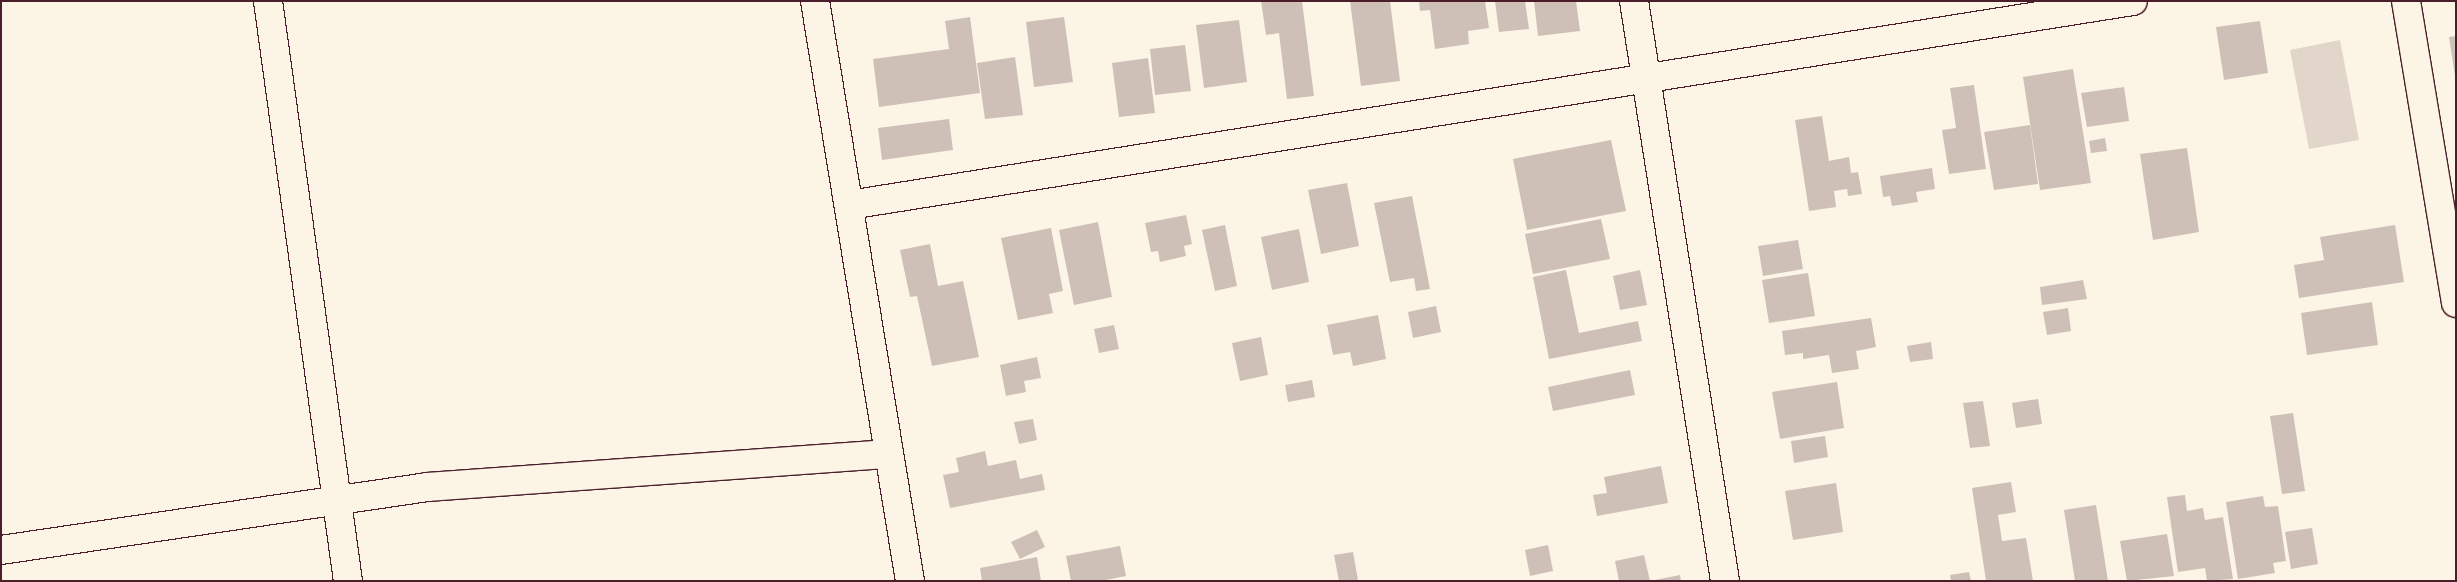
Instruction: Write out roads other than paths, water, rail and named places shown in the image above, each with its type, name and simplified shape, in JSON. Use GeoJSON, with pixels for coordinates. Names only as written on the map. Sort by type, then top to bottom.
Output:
{"type":"FeatureCollection","features":[{"type":"Feature","properties":{"kind":"street"},"geometry":{"type":"LineString","coordinates":[[268,1],[348,581]]}},
{"type":"Feature","properties":{"kind":"street"},"geometry":{"type":"LineString","coordinates":[[815,1],[910,581]]}},
{"type":"Feature","properties":{"kind":"street"},"geometry":{"type":"LineString","coordinates":[[1634,1],[1725,581]]}},
{"type":"Feature","properties":{"kind":"street"},"geometry":{"type":"LineString","coordinates":[[848,205],[2133,1]]}},
{"type":"Feature","properties":{"kind":"street"},"geometry":{"type":"LineString","coordinates":[[2406,1],[2456,303]]}},
{"type":"Feature","properties":{"kind":"street"},"geometry":{"type":"LineString","coordinates":[[1,550],[427,487],[890,454]]}}]}
